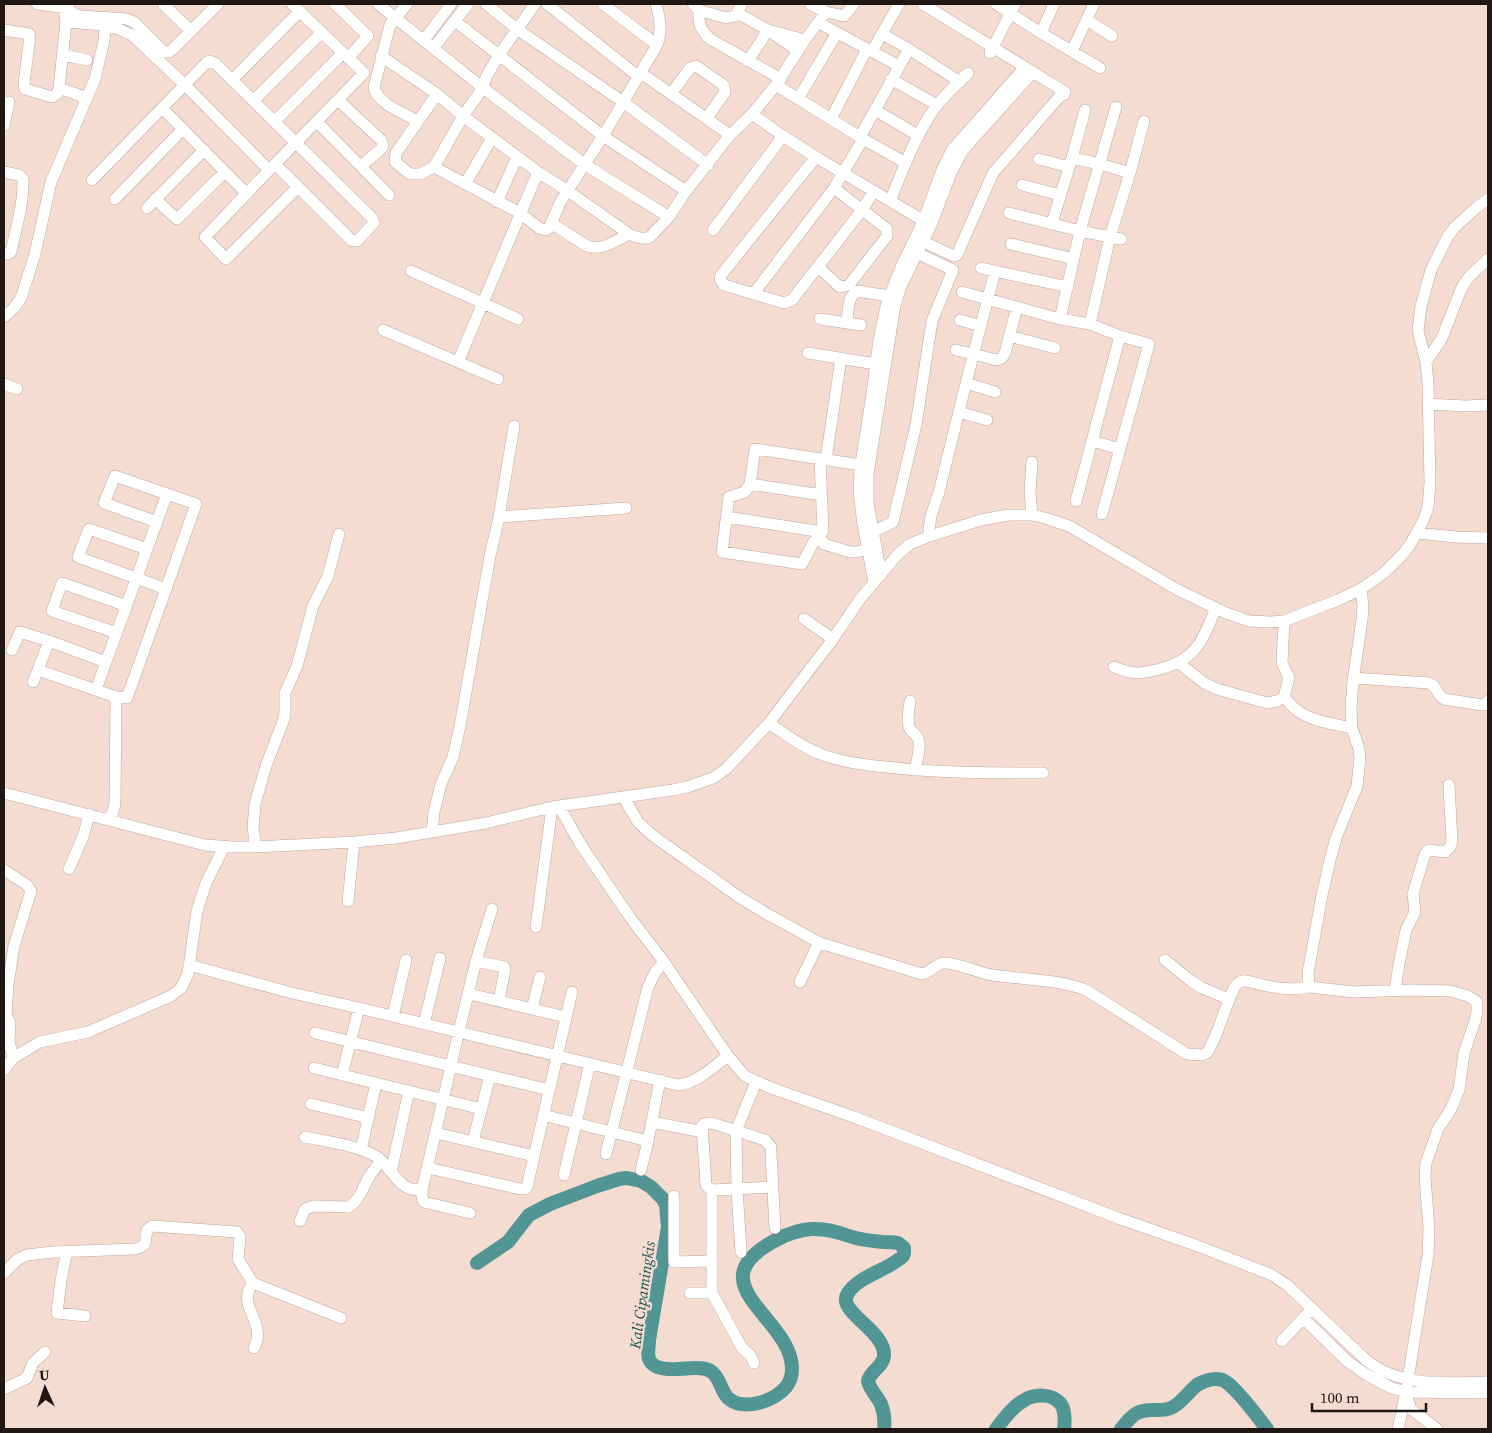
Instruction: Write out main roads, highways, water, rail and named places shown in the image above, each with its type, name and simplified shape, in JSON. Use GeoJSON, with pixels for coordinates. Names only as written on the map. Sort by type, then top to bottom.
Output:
{"type":"FeatureCollection","features":[{"type":"Feature","properties":{"kind":"waterway","name":"Kali Cipamingkis"},"geometry":{"type":"LineString","coordinates":[[477,1263],[508,1242],[529,1215],[550,1204],[619,1179],[627,1178],[641,1181],[651,1187],[663,1199],[666,1205],[668,1227],[649,1340],[649,1359],[657,1367],[709,1370],[715,1376],[728,1398],[742,1404],[750,1404],[767,1400],[781,1392],[789,1383],[792,1369],[788,1350],[778,1333],[753,1302],[745,1286],[743,1271],[753,1256],[785,1235],[812,1229],[830,1230],[866,1240],[898,1243],[904,1248],[903,1256],[859,1282],[848,1293],[846,1300],[848,1307],[877,1338],[882,1347],[883,1360],[871,1374],[868,1381],[882,1407],[884,1429]]}},
{"type":"Feature","properties":{"kind":"waterway","name":"Kali Cipamingkis"},"geometry":{"type":"LineString","coordinates":[[1121,1429],[1128,1420],[1139,1412],[1171,1408],[1197,1385],[1215,1379],[1223,1380],[1231,1386],[1267,1429]]}},
{"type":"Feature","properties":{"kind":"waterway","name":"Kali Cipamingkis"},"geometry":{"type":"LineString","coordinates":[[996,1429],[1015,1406],[1037,1396],[1052,1397],[1060,1403],[1064,1412],[1064,1429]]}}]}
